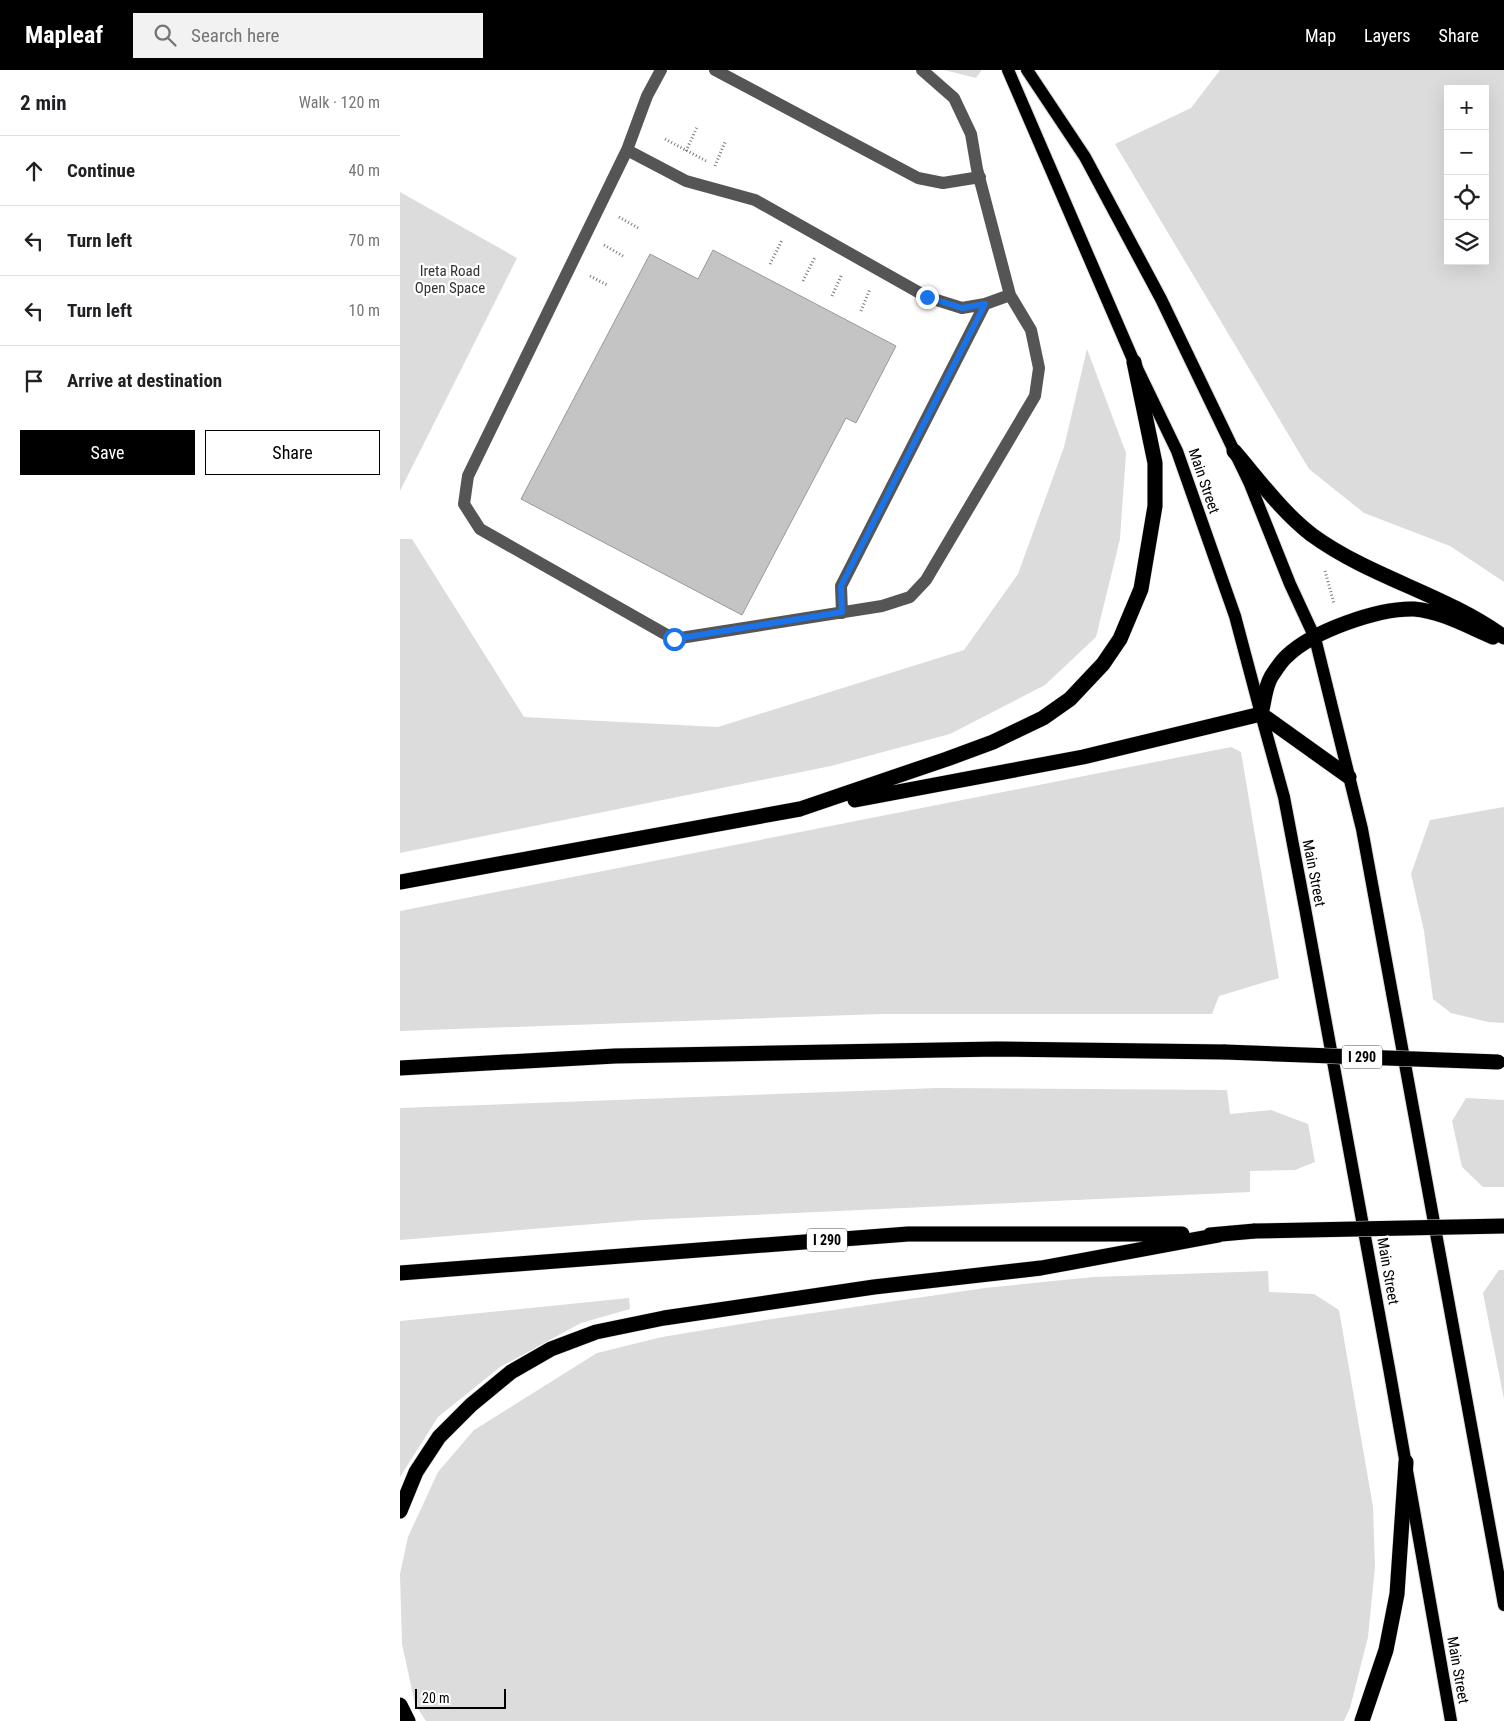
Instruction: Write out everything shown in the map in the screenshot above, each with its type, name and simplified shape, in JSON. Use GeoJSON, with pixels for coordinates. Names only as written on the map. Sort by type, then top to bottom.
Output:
{"type":"FeatureCollection","features":[{"type":"Feature","properties":{"kind":"highway"},"geometry":{"type":"LineString","coordinates":[[800,809],[965,752],[1044,718],[1070,699],[1103,664],[1124,631],[1141,589],[1155,506],[1154,463],[1134,362]]}},
{"type":"Feature","properties":{"kind":"highway"},"geometry":{"type":"LineString","coordinates":[[1234,451],[1289,515],[1313,535],[1376,571],[1483,622],[1504,639]]}},
{"type":"Feature","properties":{"kind":"highway"},"geometry":{"type":"LineString","coordinates":[[1261,714],[1270,679],[1287,656],[1315,638],[1355,619],[1391,610],[1415,609],[1504,639]]}},
{"type":"Feature","properties":{"kind":"highway"},"geometry":{"type":"LineString","coordinates":[[400,882],[1083,757],[1261,714],[1349,777]]}},
{"type":"Feature","properties":{"kind":"highway","name":"I 290"},"geometry":{"type":"LineString","coordinates":[[400,1068],[625,1056],[997,1049],[1225,1052],[1501,1062]]}},
{"type":"Feature","properties":{"kind":"highway","name":"I 290"},"geometry":{"type":"LineString","coordinates":[[400,1273],[908,1234],[1220,1234],[1255,1231],[1504,1226]]}},
{"type":"Feature","properties":{"kind":"highway"},"geometry":{"type":"LineString","coordinates":[[400,1511],[416,1472],[439,1437],[471,1405],[511,1372],[551,1349],[596,1332],[664,1318],[874,1287],[1041,1268],[1220,1234]]}},
{"type":"Feature","properties":{"kind":"highway"},"geometry":{"type":"LineString","coordinates":[[1362,1721],[1386,1650],[1398,1594],[1406,1462]]}},
{"type":"Feature","properties":{"kind":"highway"},"geometry":{"type":"LineString","coordinates":[[400,1705],[408,1721]]}},
{"type":"Feature","properties":{"kind":"main road","name":"Main Street"},"geometry":{"type":"LineString","coordinates":[[1008,70],[1134,362],[1177,451],[1235,616],[1287,816],[1406,1462],[1451,1721]]}},
{"type":"Feature","properties":{"kind":"main road"},"geometry":{"type":"LineString","coordinates":[[1027,70],[1085,157],[1165,306],[1234,451],[1315,638],[1362,829],[1504,1605]]}},
{"type":"Feature","properties":{"kind":"lane"},"geometry":{"type":"LineString","coordinates":[[661,70],[647,96],[627,150],[468,476],[464,504],[480,529],[674,639],[882,606],[910,597],[926,580],[1035,396],[1039,368],[1030,330],[1010,295],[970,134],[954,98],[922,70]]}},
{"type":"Feature","properties":{"kind":"lane"},"geometry":{"type":"LineString","coordinates":[[715,70],[918,178],[943,183],[980,177]]}},
{"type":"Feature","properties":{"kind":"lane"},"geometry":{"type":"LineString","coordinates":[[627,150],[686,181],[755,200],[927,297],[962,308],[985,304],[1010,295]]}},
{"type":"Feature","properties":{"kind":"lane"},"geometry":{"type":"LineString","coordinates":[[842,612],[841,586],[985,304]]}},
{"type":"Feature","properties":{"kind":"path"},"geometry":{"type":"LineString","coordinates":[[686,151],[697,127]]}},
{"type":"Feature","properties":{"kind":"path"},"geometry":{"type":"LineString","coordinates":[[665,139],[722,169]]}},
{"type":"Feature","properties":{"kind":"path"},"geometry":{"type":"LineString","coordinates":[[715,166],[725,142]]}},
{"type":"Feature","properties":{"kind":"path"},"geometry":{"type":"LineString","coordinates":[[1323,563],[1336,611]]}},
{"type":"Feature","properties":{"kind":"green space"},"geometry":{"type":"Polygon","coordinates":[[[944,70],[981,70],[981,71],[976,78],[944,70]]]}},
{"type":"Feature","properties":{"kind":"green space"},"geometry":{"type":"Polygon","coordinates":[[[1220,70],[1504,70],[1504,582],[1450,546],[1364,513],[1309,469],[1115,144],[1191,108],[1220,70]]]}},
{"type":"Feature","properties":{"kind":"green space","name":"Ireta Road Open Space"},"geometry":{"type":"Polygon","coordinates":[[[400,192],[517,258],[400,491],[400,192]]]}},
{"type":"Feature","properties":{"kind":"green space"},"geometry":{"type":"Polygon","coordinates":[[[1087,349],[1126,453],[1120,539],[1096,637],[1045,685],[950,734],[831,766],[400,853],[400,539],[412,539],[524,717],[718,727],[964,650],[1018,574],[1064,447],[1087,349]]]}},
{"type":"Feature","properties":{"kind":"green space"},"geometry":{"type":"Polygon","coordinates":[[[1231,747],[1241,752],[1279,978],[1219,996],[1212,1014],[881,1014],[400,1031],[400,911],[1231,747]]]}},
{"type":"Feature","properties":{"kind":"green space"},"geometry":{"type":"Polygon","coordinates":[[[1504,807],[1504,1023],[1488,1022],[1451,1013],[1433,999],[1424,931],[1411,874],[1430,820],[1504,807]]]}},
{"type":"Feature","properties":{"kind":"green space"},"geometry":{"type":"Polygon","coordinates":[[[938,1088],[1227,1090],[1230,1114],[1271,1110],[1308,1124],[1315,1162],[1295,1170],[1250,1171],[1250,1192],[642,1220],[400,1240],[400,1108],[938,1088]]]}},
{"type":"Feature","properties":{"kind":"green space"},"geometry":{"type":"Polygon","coordinates":[[[1466,1098],[1504,1100],[1504,1187],[1483,1187],[1462,1167],[1452,1121],[1466,1098]]]}},
{"type":"Feature","properties":{"kind":"green space"},"geometry":{"type":"Polygon","coordinates":[[[1499,1270],[1504,1270],[1504,1399],[1483,1293],[1499,1270]]]}},
{"type":"Feature","properties":{"kind":"green space"},"geometry":{"type":"Polygon","coordinates":[[[1268,1271],[1269,1292],[1314,1294],[1339,1310],[1373,1507],[1375,1567],[1368,1637],[1350,1708],[1344,1721],[426,1721],[415,1704],[402,1644],[400,1574],[408,1537],[438,1472],[474,1430],[597,1353],[662,1337],[985,1288],[1093,1277],[1268,1271]]]}},
{"type":"Feature","properties":{"kind":"green space"},"geometry":{"type":"Polygon","coordinates":[[[629,1298],[630,1309],[581,1323],[500,1367],[438,1417],[400,1477],[400,1321],[629,1298]]]}},
{"type":"Feature","properties":{"kind":"building"},"geometry":{"type":"Polygon","coordinates":[[[713,250],[896,346],[856,423],[846,418],[742,615],[521,499],[650,254],[698,279],[713,250]]]}},
{"type":"Feature","properties":{"kind":"route"},"geometry":{"type":"LineString","coordinates":[[674,639],[842,612],[841,586],[985,304],[962,308],[927,297]]}}]}
